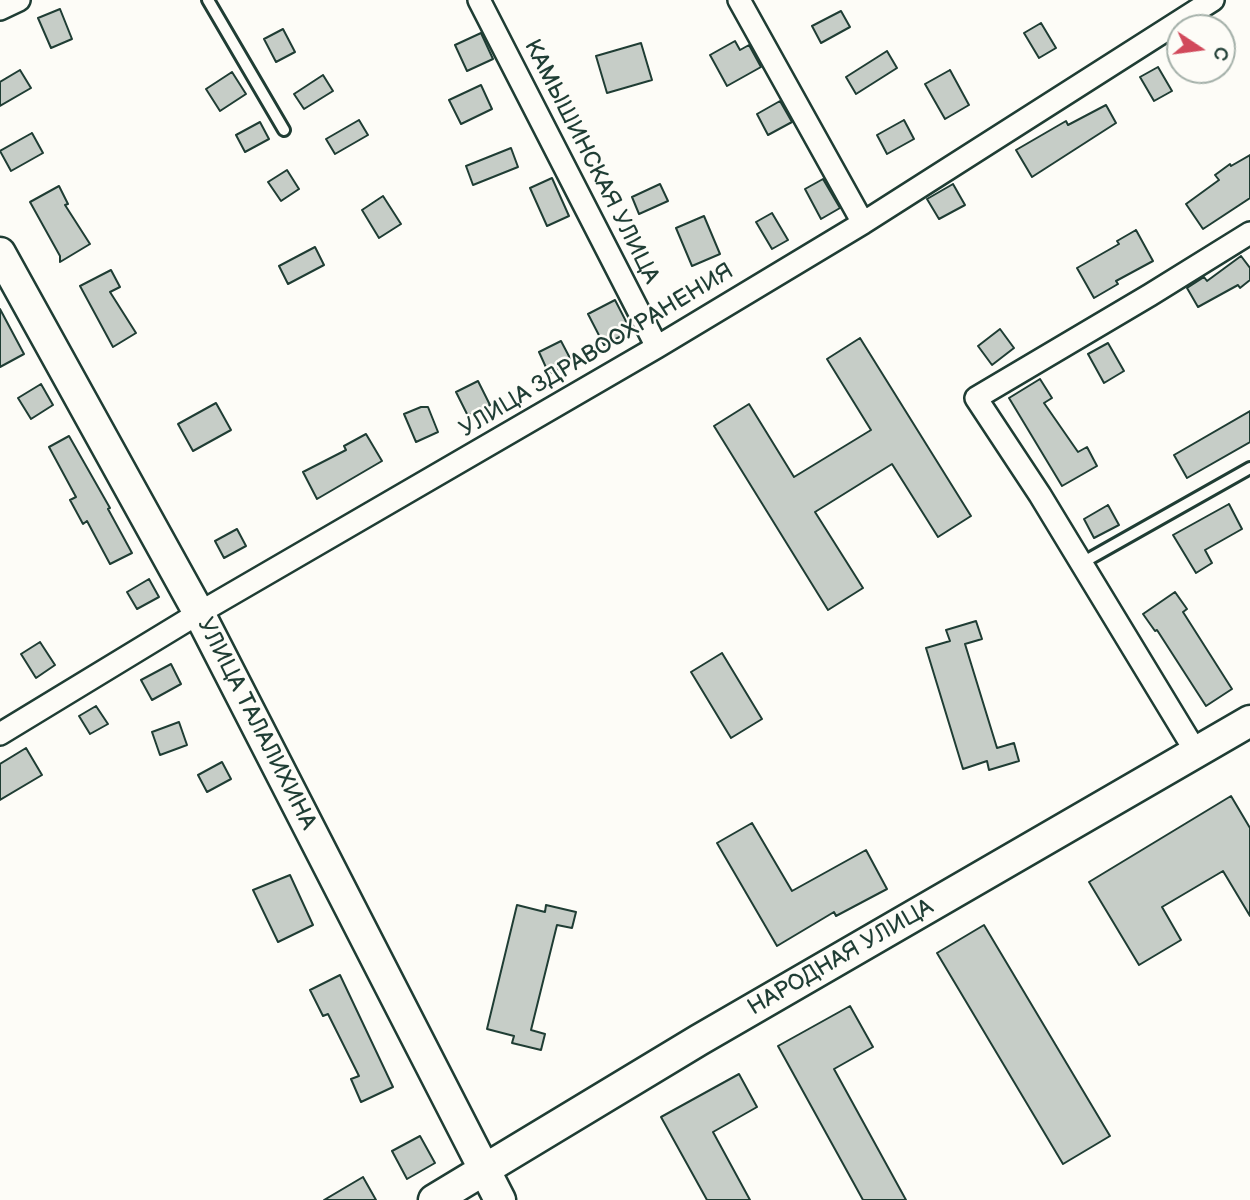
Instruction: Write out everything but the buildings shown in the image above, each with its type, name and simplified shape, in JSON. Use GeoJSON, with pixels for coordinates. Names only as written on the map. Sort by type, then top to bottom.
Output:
{"type":"FeatureCollection","features":[{"type":"Feature","properties":{"kind":"street"},"geometry":{"type":"LineString","coordinates":[[0,9],[19,0]]}},
{"type":"Feature","properties":{"kind":"street","name":"КАМЫШИНСКАЯ УЛИЦА"},"geometry":{"type":"LineString","coordinates":[[479,0],[657,347]]}},
{"type":"Feature","properties":{"kind":"street"},"geometry":{"type":"LineString","coordinates":[[739,0],[863,223]]}},
{"type":"Feature","properties":{"kind":"street","name":"УЛИЦА ЗДРАВООХРАНЕНИЯ"},"geometry":{"type":"LineString","coordinates":[[0,734],[199,613],[657,347],[863,223],[1213,0]]}},
{"type":"Feature","properties":{"kind":"street"},"geometry":{"type":"LineString","coordinates":[[1196,752],[1040,495],[976,398],[1250,233]]}},
{"type":"Feature","properties":{"kind":"street","name":"УЛИЦА ТАЛАЛИХИНА"},"geometry":{"type":"LineString","coordinates":[[0,253],[199,613],[500,1200]]}},
{"type":"Feature","properties":{"kind":"street","name":"НАРОДНАЯ УЛИЦА"},"geometry":{"type":"LineString","coordinates":[[434,1200],[699,1040],[1250,721]]}},
{"type":"Feature","properties":{"kind":"lane"},"geometry":{"type":"LineString","coordinates":[[208,0],[284,130]]}},
{"type":"Feature","properties":{"kind":"lane"},"geometry":{"type":"LineString","coordinates":[[1080,564],[1250,468]]}}]}
